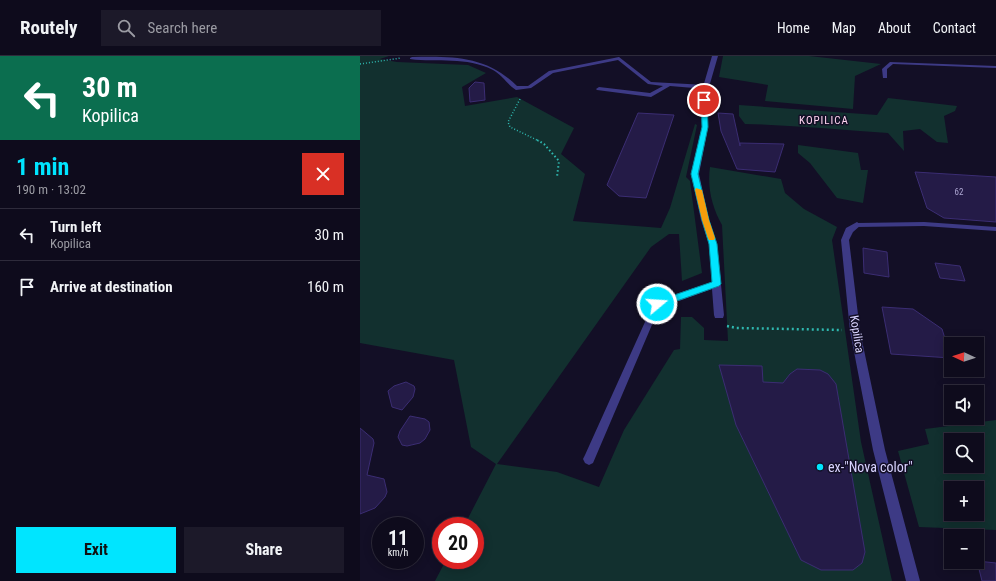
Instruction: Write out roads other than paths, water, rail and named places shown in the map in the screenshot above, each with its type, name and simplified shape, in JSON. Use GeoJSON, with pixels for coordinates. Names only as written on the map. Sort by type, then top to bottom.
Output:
{"type":"FeatureCollection","features":[{"type":"Feature","properties":{"kind":"street"},"geometry":{"type":"LineString","coordinates":[[715,56],[706,87],[704,100],[705,127],[695,174],[705,220],[713,244],[719,315]]}},
{"type":"Feature","properties":{"kind":"street","name":"Kopilica"},"geometry":{"type":"LineString","coordinates":[[857,225],[849,230],[845,240],[855,331],[879,450],[913,581]]}},
{"type":"Feature","properties":{"kind":"street"},"geometry":{"type":"LineString","coordinates":[[678,297],[716,284]]}},
{"type":"Feature","properties":{"kind":"lane"},"geometry":{"type":"LineString","coordinates":[[412,58],[455,58],[483,63],[504,75],[516,88],[529,87],[551,72],[618,57],[650,84],[706,87]]}},
{"type":"Feature","properties":{"kind":"lane"},"geometry":{"type":"LineString","coordinates":[[885,77],[884,70],[892,63],[996,67]]}},
{"type":"Feature","properties":{"kind":"lane"},"geometry":{"type":"LineString","coordinates":[[599,89],[651,96],[668,85]]}},
{"type":"Feature","properties":{"kind":"lane","name":"Kopilica"},"geometry":{"type":"LineString","coordinates":[[857,225],[924,224],[996,229]]}},
{"type":"Feature","properties":{"kind":"lane"},"geometry":{"type":"LineString","coordinates":[[589,459],[657,304],[678,297]]}},
{"type":"Feature","properties":{"kind":"place","name":"ex-\"Nova color\""},"geometry":{"type":"Point","coordinates":[820,467]}},
{"type":"Feature","properties":{"kind":"district","name":"KOPILICA"},"geometry":{"type":"Point","coordinates":[824,120]}}]}
